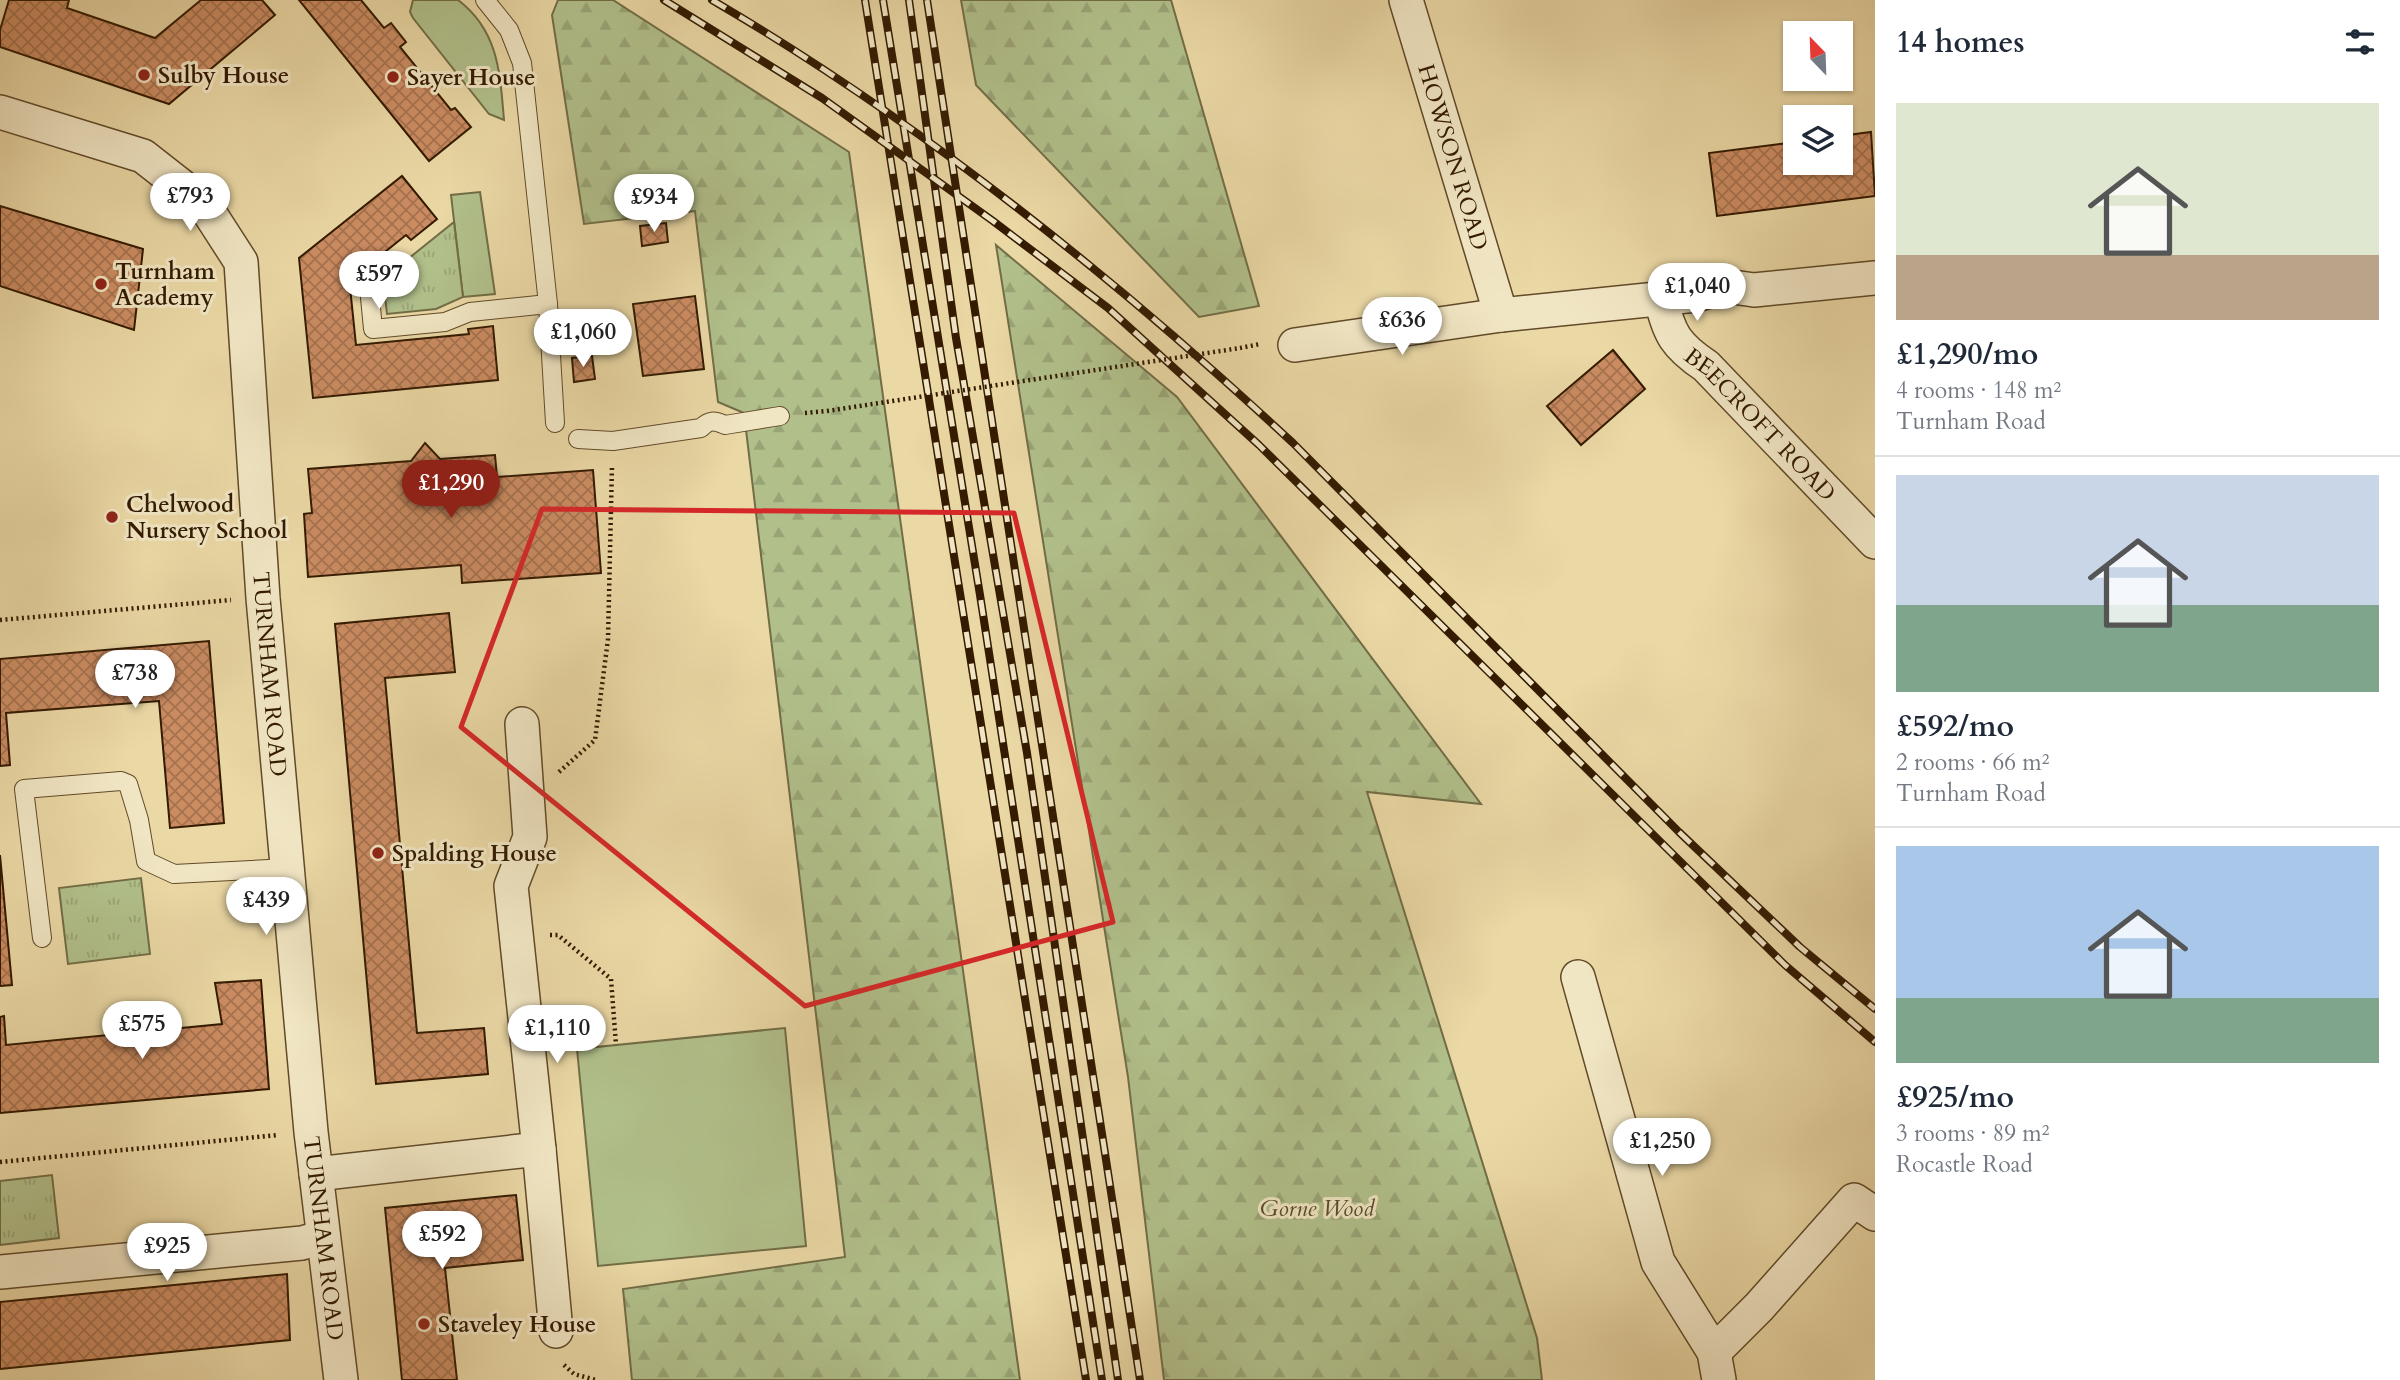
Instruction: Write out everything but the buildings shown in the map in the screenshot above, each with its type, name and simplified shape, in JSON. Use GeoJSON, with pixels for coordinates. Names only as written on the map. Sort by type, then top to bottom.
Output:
{"type":"FeatureCollection","features":[{"type":"Feature","properties":{"kind":"street","name":"HOWSON ROAD"},"geometry":{"type":"LineString","coordinates":[[1406,0],[1501,315]]}},
{"type":"Feature","properties":{"kind":"street","name":"TURNHAM ROAD"},"geometry":{"type":"LineString","coordinates":[[0,112],[144,156],[203,203],[241,262],[263,598],[287,868],[311,1132],[341,1380]]}},
{"type":"Feature","properties":{"kind":"street"},"geometry":{"type":"LineString","coordinates":[[1295,345],[1501,315],[1696,295],[1726,286],[1754,290],[1875,278]]}},
{"type":"Feature","properties":{"kind":"street","name":"BEECROFT ROAD"},"geometry":{"type":"LineString","coordinates":[[1661,299],[1667,326],[1681,349],[1706,366],[1875,542]]}},
{"type":"Feature","properties":{"kind":"street"},"geometry":{"type":"LineString","coordinates":[[522,724],[530,837],[511,886],[556,1331]]}},
{"type":"Feature","properties":{"kind":"street"},"geometry":{"type":"LineString","coordinates":[[1577,977],[1658,1262],[1716,1366],[1759,1307],[1854,1200],[1875,1213]]}},
{"type":"Feature","properties":{"kind":"street"},"geometry":{"type":"LineString","coordinates":[[316,1174],[538,1149]]}},
{"type":"Feature","properties":{"kind":"street"},"geometry":{"type":"LineString","coordinates":[[0,1272],[302,1243],[323,1237]]}},
{"type":"Feature","properties":{"kind":"lane"},"geometry":{"type":"LineString","coordinates":[[485,0],[509,30],[522,63],[548,304],[555,423]]}},
{"type":"Feature","properties":{"kind":"lane"},"geometry":{"type":"LineString","coordinates":[[369,287],[373,329],[445,322],[470,312],[548,304]]}},
{"type":"Feature","properties":{"kind":"lane"},"geometry":{"type":"LineString","coordinates":[[578,439],[613,440],[701,428],[707,422],[724,425],[780,416]]}},
{"type":"Feature","properties":{"kind":"lane"},"geometry":{"type":"LineString","coordinates":[[42,938],[23,789],[121,780],[128,784],[146,861],[174,874],[287,868]]}},
{"type":"Feature","properties":{"kind":"path"},"geometry":{"type":"LineString","coordinates":[[827,411],[1240,348]]}},
{"type":"Feature","properties":{"kind":"path"},"geometry":{"type":"LineString","coordinates":[[527,801],[595,740],[608,639],[613,440]]}},
{"type":"Feature","properties":{"kind":"path"},"geometry":{"type":"LineString","coordinates":[[0,620],[263,598]]}},
{"type":"Feature","properties":{"kind":"path"},"geometry":{"type":"LineString","coordinates":[[517,937],[558,935],[611,979],[616,1045]]}},
{"type":"Feature","properties":{"kind":"path"},"geometry":{"type":"LineString","coordinates":[[0,1162],[311,1132]]}},
{"type":"Feature","properties":{"kind":"highlighted area"},"geometry":{"type":"Polygon","coordinates":[[[542,509],[1014,513],[1113,922],[805,1006],[461,727],[542,509]]]}},
{"type":"Feature","properties":{"kind":"green space"},"geometry":{"type":"Polygon","coordinates":[[[413,0],[458,0],[482,25],[495,54],[504,120],[489,114],[413,18],[410,12],[413,0]]]}},
{"type":"Feature","properties":{"kind":"green space"},"geometry":{"type":"Polygon","coordinates":[[[558,0],[613,0],[849,152],[1020,1380],[632,1380],[623,1289],[845,1257],[744,413],[718,402],[695,211],[584,224],[552,15],[558,0]]]}},
{"type":"Feature","properties":{"kind":"green space"},"geometry":{"type":"Polygon","coordinates":[[[961,0],[1171,0],[1259,306],[1199,317],[976,85],[961,0]]]}},
{"type":"Feature","properties":{"kind":"green space"},"geometry":{"type":"Polygon","coordinates":[[[480,192],[495,294],[463,297],[451,195],[480,192]]]}},
{"type":"Feature","properties":{"kind":"green space"},"geometry":{"type":"Polygon","coordinates":[[[454,222],[463,297],[436,309],[387,314],[383,279],[454,222]]]}},
{"type":"Feature","properties":{"kind":"green space","name":"Gorne Wood"},"geometry":{"type":"Polygon","coordinates":[[[996,245],[1177,397],[1481,804],[1367,792],[1537,1338],[1542,1380],[1164,1380],[1128,1077],[996,245]]]}},
{"type":"Feature","properties":{"kind":"green space"},"geometry":{"type":"Polygon","coordinates":[[[141,878],[150,954],[68,964],[59,888],[141,878]]]}},
{"type":"Feature","properties":{"kind":"green space"},"geometry":{"type":"Polygon","coordinates":[[[785,1028],[806,1246],[598,1266],[577,1049],[785,1028]]]}},
{"type":"Feature","properties":{"kind":"green space"},"geometry":{"type":"Polygon","coordinates":[[[52,1175],[59,1238],[0,1245],[0,1181],[52,1175]]]}},
{"type":"Feature","properties":{"kind":"railway"},"geometry":{"type":"LineString","coordinates":[[664,0],[822,98],[1108,308],[1259,445],[1785,965],[1875,1042]]}},
{"type":"Feature","properties":{"kind":"railway"},"geometry":{"type":"LineString","coordinates":[[712,0],[867,98],[941,151],[1015,206],[1156,321],[1293,443],[1679,832],[1800,947],[1875,1009]]}},
{"type":"Feature","properties":{"kind":"railway"},"geometry":{"type":"LineString","coordinates":[[865,0],[1086,1380]]}},
{"type":"Feature","properties":{"kind":"railway"},"geometry":{"type":"LineString","coordinates":[[883,0],[980,595],[1102,1380]]}},
{"type":"Feature","properties":{"kind":"railway"},"geometry":{"type":"LineString","coordinates":[[909,0],[956,338],[1027,753],[1118,1380]]}},
{"type":"Feature","properties":{"kind":"railway"},"geometry":{"type":"LineString","coordinates":[[927,0],[1140,1380]]}},
{"type":"Feature","properties":{"kind":"place","name":"Sulby House"},"geometry":{"type":"Point","coordinates":[144,75]}},
{"type":"Feature","properties":{"kind":"place","name":"Sayer House"},"geometry":{"type":"Point","coordinates":[393,77]}},
{"type":"Feature","properties":{"kind":"place","name":"Turnham Academy"},"geometry":{"type":"Point","coordinates":[101,284]}},
{"type":"Feature","properties":{"kind":"place","name":"Chelwood Nursery School"},"geometry":{"type":"Point","coordinates":[112,517]}},
{"type":"Feature","properties":{"kind":"place","name":"Spalding House"},"geometry":{"type":"Point","coordinates":[378,853]}},
{"type":"Feature","properties":{"kind":"place","name":"Staveley House"},"geometry":{"type":"Point","coordinates":[424,1324]}}]}
